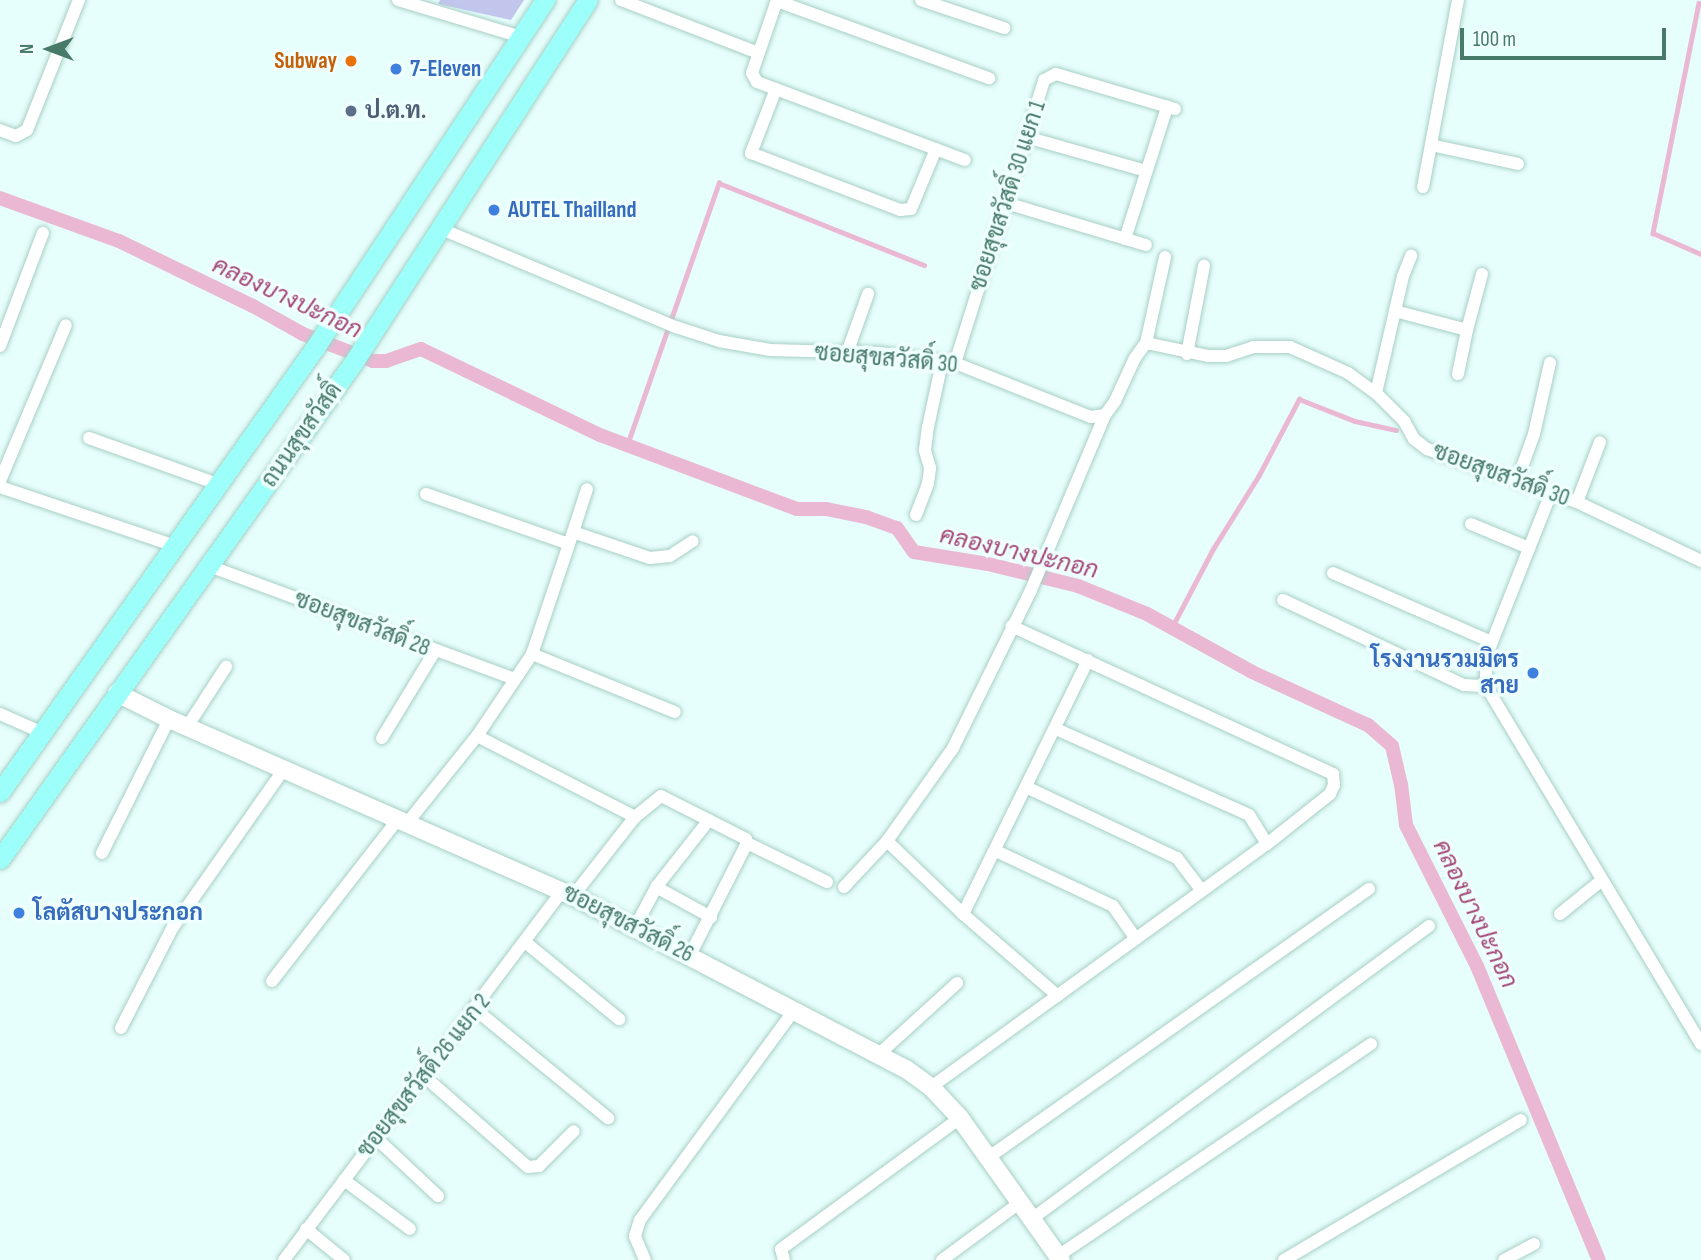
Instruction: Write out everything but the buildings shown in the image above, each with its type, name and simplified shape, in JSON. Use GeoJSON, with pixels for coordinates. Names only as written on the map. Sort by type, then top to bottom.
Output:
{"type":"FeatureCollection","features":[{"type":"Feature","properties":{"kind":"main road","name":"ถนนสุขสวัสดิ์"},"geometry":{"type":"LineString","coordinates":[[0,792],[314,348],[545,0]]}},
{"type":"Feature","properties":{"kind":"main road","name":"ถนนสุขสวัสดิ์"},"geometry":{"type":"LineString","coordinates":[[0,859],[375,330],[588,0]]}},
{"type":"Feature","properties":{"kind":"street"},"geometry":{"type":"LineString","coordinates":[[0,130],[16,136],[27,130],[79,0]]}},
{"type":"Feature","properties":{"kind":"street"},"geometry":{"type":"LineString","coordinates":[[398,0],[521,37]]}},
{"type":"Feature","properties":{"kind":"street"},"geometry":{"type":"LineString","coordinates":[[621,0],[758,53]]}},
{"type":"Feature","properties":{"kind":"street"},"geometry":{"type":"LineString","coordinates":[[921,0],[1004,28]]}},
{"type":"Feature","properties":{"kind":"street"},"geometry":{"type":"LineString","coordinates":[[1423,187],[1458,0]]}},
{"type":"Feature","properties":{"kind":"street"},"geometry":{"type":"LineString","coordinates":[[965,160],[757,82],[752,73],[777,1],[989,78]]}},
{"type":"Feature","properties":{"kind":"street","name":"ซอยสุขสวัสดิ์ 30 แยก 1"},"geometry":{"type":"LineString","coordinates":[[916,515],[928,483],[930,468],[925,450],[948,362],[1006,204],[1044,80],[1056,74],[1171,108],[1146,171]]}},
{"type":"Feature","properties":{"kind":"street"},"geometry":{"type":"LineString","coordinates":[[776,89],[751,153],[906,212],[911,209],[936,149]]}},
{"type":"Feature","properties":{"kind":"street"},"geometry":{"type":"LineString","coordinates":[[1026,137],[1146,171],[1125,239]]}},
{"type":"Feature","properties":{"kind":"street"},"geometry":{"type":"LineString","coordinates":[[1431,145],[1518,164]]}},
{"type":"Feature","properties":{"kind":"street"},"geometry":{"type":"LineString","coordinates":[[1006,204],[1146,245]]}},
{"type":"Feature","properties":{"kind":"street","name":"ซอยสุขสวัสดิ์ 30"},"geometry":{"type":"LineString","coordinates":[[439,228],[671,325],[726,342],[770,350],[846,352],[948,362],[973,368],[1078,414],[1091,417],[1105,415]]}},
{"type":"Feature","properties":{"kind":"street"},"geometry":{"type":"LineString","coordinates":[[0,346],[43,233]]}},
{"type":"Feature","properties":{"kind":"street"},"geometry":{"type":"LineString","coordinates":[[1376,393],[1411,256]]}},
{"type":"Feature","properties":{"kind":"street"},"geometry":{"type":"LineString","coordinates":[[844,887],[887,841],[953,748],[1031,590],[1105,415],[1146,343],[1165,257]]}},
{"type":"Feature","properties":{"kind":"street"},"geometry":{"type":"LineString","coordinates":[[1187,354],[1204,265]]}},
{"type":"Feature","properties":{"kind":"street"},"geometry":{"type":"LineString","coordinates":[[1458,374],[1482,274]]}},
{"type":"Feature","properties":{"kind":"street"},"geometry":{"type":"LineString","coordinates":[[846,352],[868,294]]}},
{"type":"Feature","properties":{"kind":"street"},"geometry":{"type":"LineString","coordinates":[[1395,311],[1467,330]]}},
{"type":"Feature","properties":{"kind":"street"},"geometry":{"type":"LineString","coordinates":[[0,481],[66,325]]}},
{"type":"Feature","properties":{"kind":"street","name":"ซอยสุขสวัสดิ์ 30"},"geometry":{"type":"LineString","coordinates":[[1146,343],[1187,354],[1226,356],[1253,347],[1290,347],[1348,373],[1376,393],[1404,421],[1414,439],[1427,449],[1577,502],[1701,561]]}},
{"type":"Feature","properties":{"kind":"street"},"geometry":{"type":"LineString","coordinates":[[1517,481],[1526,448],[1534,434],[1550,363]]}},
{"type":"Feature","properties":{"kind":"street"},"geometry":{"type":"LineString","coordinates":[[89,438],[219,485]]}},
{"type":"Feature","properties":{"kind":"street"},"geometry":{"type":"LineString","coordinates":[[1577,502],[1600,442]]}},
{"type":"Feature","properties":{"kind":"street"},"geometry":{"type":"LineString","coordinates":[[0,487],[174,546]]}},
{"type":"Feature","properties":{"kind":"street"},"geometry":{"type":"LineString","coordinates":[[272,981],[404,820],[477,737],[532,654],[587,489]]}},
{"type":"Feature","properties":{"kind":"street"},"geometry":{"type":"LineString","coordinates":[[1551,493],[1492,642],[1485,664],[1486,686],[1701,1044]]}},
{"type":"Feature","properties":{"kind":"street"},"geometry":{"type":"LineString","coordinates":[[426,494],[571,538],[650,558],[670,556],[692,541]]}},
{"type":"Feature","properties":{"kind":"street"},"geometry":{"type":"LineString","coordinates":[[1471,524],[1529,548]]}},
{"type":"Feature","properties":{"kind":"street","name":"ซอยสุขสวัสดิ์ 28"},"geometry":{"type":"LineString","coordinates":[[209,566],[515,679]]}},
{"type":"Feature","properties":{"kind":"street"},"geometry":{"type":"LineString","coordinates":[[1333,572],[1492,642]]}},
{"type":"Feature","properties":{"kind":"street"},"geometry":{"type":"LineString","coordinates":[[1283,600],[1464,685],[1486,686]]}},
{"type":"Feature","properties":{"kind":"street"},"geometry":{"type":"LineString","coordinates":[[931,1087],[1268,844],[1331,794],[1333,774],[1012,626]]}},
{"type":"Feature","properties":{"kind":"street"},"geometry":{"type":"LineString","coordinates":[[382,738],[435,651]]}},
{"type":"Feature","properties":{"kind":"street"},"geometry":{"type":"LineString","coordinates":[[532,654],[675,712]]}},
{"type":"Feature","properties":{"kind":"street"},"geometry":{"type":"LineString","coordinates":[[963,914],[1088,660]]}},
{"type":"Feature","properties":{"kind":"street"},"geometry":{"type":"LineString","coordinates":[[187,727],[226,667]]}},
{"type":"Feature","properties":{"kind":"street","name":"ซอยสุขสวัสดิ์ 26"},"geometry":{"type":"LineString","coordinates":[[117,693],[187,727],[568,893],[878,1055],[931,1087],[960,1118],[1022,1201],[1059,1258]]}},
{"type":"Feature","properties":{"kind":"street"},"geometry":{"type":"LineString","coordinates":[[0,713],[43,733]]}},
{"type":"Feature","properties":{"kind":"street"},"geometry":{"type":"LineString","coordinates":[[102,853],[169,719]]}},
{"type":"Feature","properties":{"kind":"street"},"geometry":{"type":"LineString","coordinates":[[1056,729],[1249,815],[1268,844]]}},
{"type":"Feature","properties":{"kind":"street"},"geometry":{"type":"LineString","coordinates":[[477,737],[635,817]]}},
{"type":"Feature","properties":{"kind":"street"},"geometry":{"type":"LineString","coordinates":[[121,1028],[173,927],[284,769]]}},
{"type":"Feature","properties":{"kind":"street"},"geometry":{"type":"LineString","coordinates":[[1026,787],[1177,858],[1202,891]]}},
{"type":"Feature","properties":{"kind":"street","name":"ซอยสุขสวัสดิ์ 26 แยก 2"},"geometry":{"type":"LineString","coordinates":[[284,1260],[526,942],[635,817],[661,796],[709,820]]}},
{"type":"Feature","properties":{"kind":"street"},"geometry":{"type":"LineString","coordinates":[[635,927],[656,887],[709,820],[746,839],[747,843],[827,881]]}},
{"type":"Feature","properties":{"kind":"street"},"geometry":{"type":"LineString","coordinates":[[887,841],[963,914],[1058,996]]}},
{"type":"Feature","properties":{"kind":"street"},"geometry":{"type":"LineString","coordinates":[[690,955],[747,843]]}},
{"type":"Feature","properties":{"kind":"street"},"geometry":{"type":"LineString","coordinates":[[996,851],[1113,906],[1136,939]]}},
{"type":"Feature","properties":{"kind":"street"},"geometry":{"type":"LineString","coordinates":[[1560,914],[1602,880]]}},
{"type":"Feature","properties":{"kind":"street"},"geometry":{"type":"LineString","coordinates":[[656,887],[711,916]]}},
{"type":"Feature","properties":{"kind":"street"},"geometry":{"type":"LineString","coordinates":[[989,1157],[1369,889]]}},
{"type":"Feature","properties":{"kind":"street"},"geometry":{"type":"LineString","coordinates":[[1033,1217],[1429,926]]}},
{"type":"Feature","properties":{"kind":"street"},"geometry":{"type":"LineString","coordinates":[[526,942],[619,1019]]}},
{"type":"Feature","properties":{"kind":"street"},"geometry":{"type":"LineString","coordinates":[[878,1055],[957,983]]}},
{"type":"Feature","properties":{"kind":"street"},"geometry":{"type":"LineString","coordinates":[[475,1010],[608,1118]]}},
{"type":"Feature","properties":{"kind":"street"},"geometry":{"type":"LineString","coordinates":[[645,1260],[635,1236],[640,1220],[794,1010]]}},
{"type":"Feature","properties":{"kind":"street"},"geometry":{"type":"LineString","coordinates":[[1059,1258],[1371,1044]]}},
{"type":"Feature","properties":{"kind":"street"},"geometry":{"type":"LineString","coordinates":[[424,1076],[531,1168],[539,1166],[574,1130]]}},
{"type":"Feature","properties":{"kind":"street"},"geometry":{"type":"LineString","coordinates":[[784,1260],[781,1249],[960,1118]]}},
{"type":"Feature","properties":{"kind":"street"},"geometry":{"type":"LineString","coordinates":[[1284,1260],[1521,1120]]}},
{"type":"Feature","properties":{"kind":"street"},"geometry":{"type":"LineString","coordinates":[[376,1138],[438,1196]]}},
{"type":"Feature","properties":{"kind":"street"},"geometry":{"type":"LineString","coordinates":[[344,1180],[410,1229]]}},
{"type":"Feature","properties":{"kind":"street"},"geometry":{"type":"LineString","coordinates":[[942,1260],[1022,1201]]}},
{"type":"Feature","properties":{"kind":"street"},"geometry":{"type":"LineString","coordinates":[[306,1229],[344,1260]]}},
{"type":"Feature","properties":{"kind":"street"},"geometry":{"type":"LineString","coordinates":[[1504,1260],[1534,1244]]}},
{"type":"Feature","properties":{"kind":"shaded area"},"geometry":{"type":"Polygon","coordinates":[[[440,0],[524,0],[511,20],[438,4],[440,0]]]}},
{"type":"Feature","properties":{"kind":"waterway"},"geometry":{"type":"LineString","coordinates":[[1699,3],[1653,233],[1701,254]]}},
{"type":"Feature","properties":{"kind":"waterway"},"geometry":{"type":"LineString","coordinates":[[627,445],[719,183],[924,265]]}},
{"type":"Feature","properties":{"kind":"waterway","name":"คลองบางปะกอก"},"geometry":{"type":"LineString","coordinates":[[0,198],[119,241],[253,306],[303,334],[373,361],[386,361],[421,349],[600,435],[797,509],[826,509],[866,517],[897,528],[914,552],[988,564],[1078,586],[1147,614],[1252,672],[1368,725],[1392,746],[1401,784],[1406,825],[1477,966],[1599,1260]]}},
{"type":"Feature","properties":{"kind":"waterway"},"geometry":{"type":"LineString","coordinates":[[1172,627],[1213,549],[1259,475],[1299,399],[1355,421],[1396,430]]}},
{"type":"Feature","properties":{"kind":"place","name":"Subway"},"geometry":{"type":"Point","coordinates":[351,61]}},
{"type":"Feature","properties":{"kind":"place","name":"7-Eleven"},"geometry":{"type":"Point","coordinates":[396,69]}},
{"type":"Feature","properties":{"kind":"place","name":"ป.ต.ท."},"geometry":{"type":"Point","coordinates":[351,111]}},
{"type":"Feature","properties":{"kind":"place","name":"AUTEL Thailland"},"geometry":{"type":"Point","coordinates":[494,210]}},
{"type":"Feature","properties":{"kind":"place","name":"โรงงานรวมมิตร สาย"},"geometry":{"type":"Point","coordinates":[1533,673]}},
{"type":"Feature","properties":{"kind":"place","name":"โลตัสบางประกอก"},"geometry":{"type":"Point","coordinates":[19,913]}}]}
